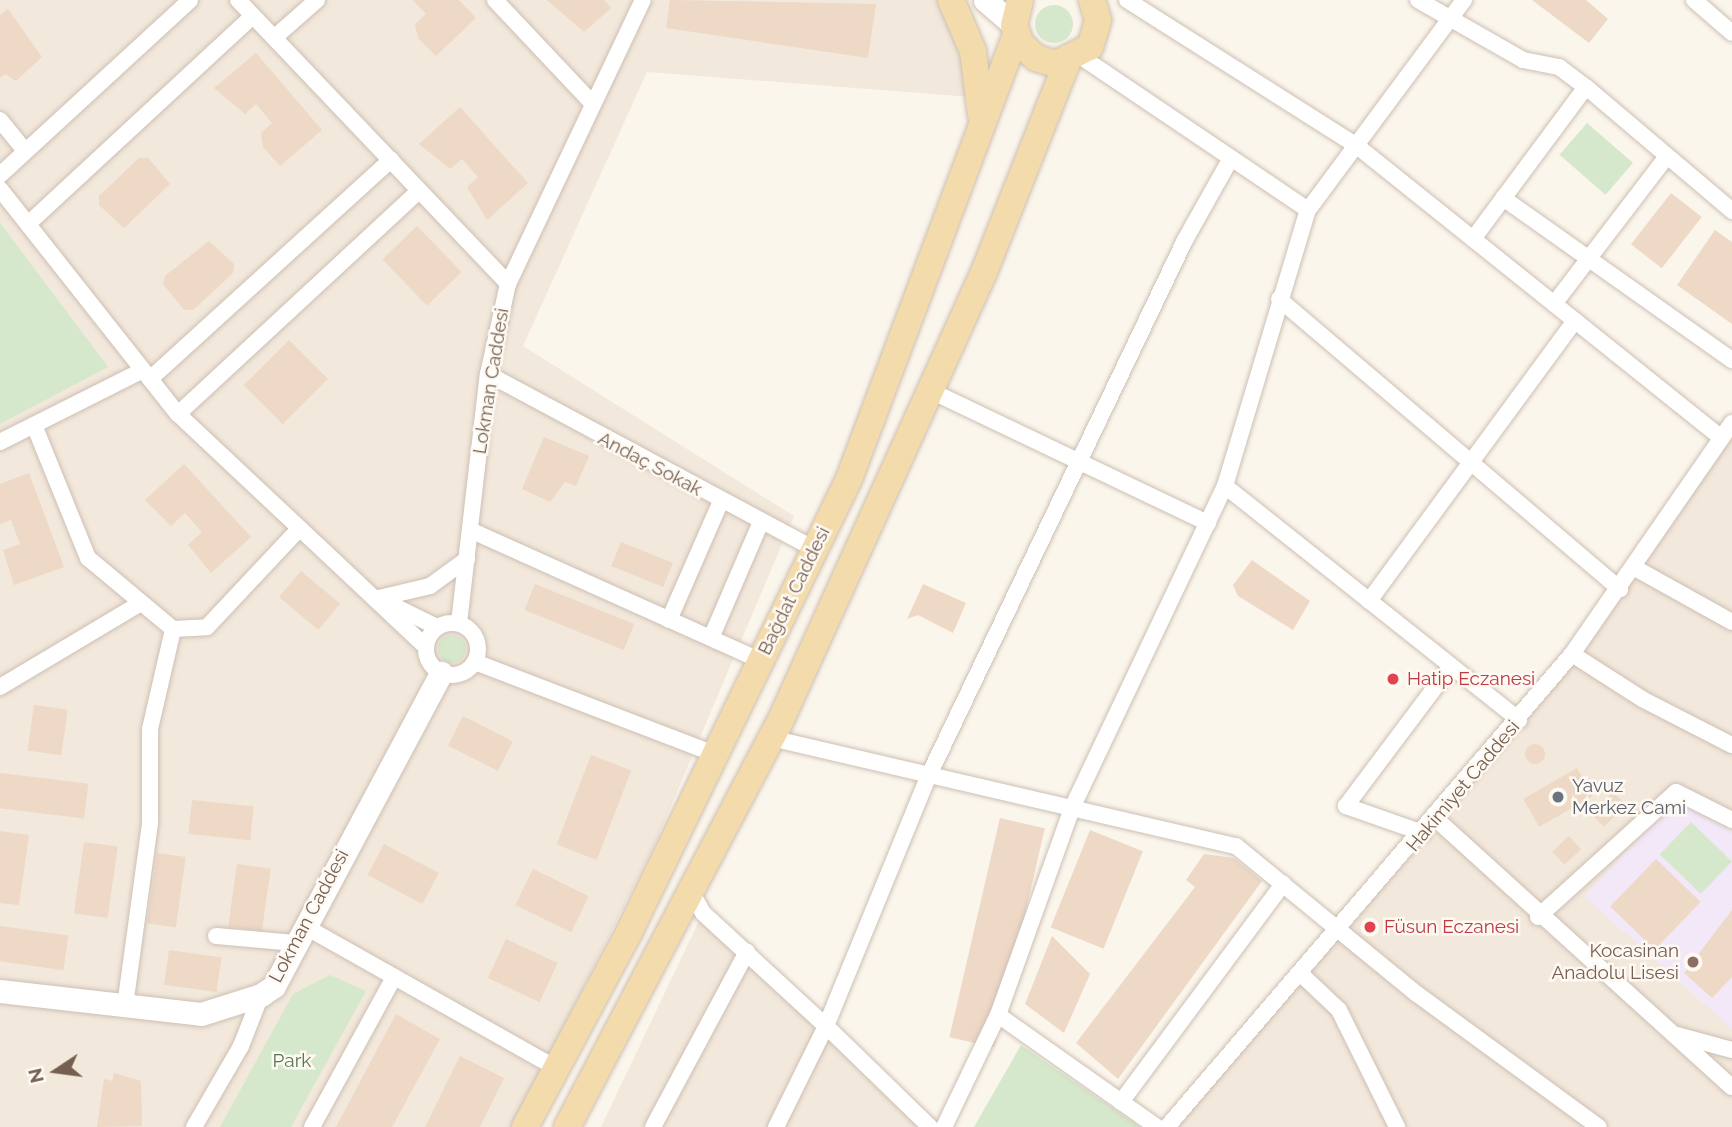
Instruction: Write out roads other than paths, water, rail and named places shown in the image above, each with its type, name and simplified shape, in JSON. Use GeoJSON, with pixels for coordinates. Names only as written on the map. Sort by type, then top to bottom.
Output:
{"type":"FeatureCollection","features":[{"type":"Feature","properties":{"kind":"main road"},"geometry":{"type":"LineString","coordinates":[[951,0],[978,68],[979,139]]}},
{"type":"Feature","properties":{"kind":"main road","name":"Bağdat Caddesi"},"geometry":{"type":"LineString","coordinates":[[567,1127],[771,738],[931,391],[1073,59],[1096,34],[1095,2]]}},
{"type":"Feature","properties":{"kind":"main road"},"geometry":{"type":"LineString","coordinates":[[1017,20],[1036,58],[1073,59]]}},
{"type":"Feature","properties":{"kind":"main road","name":"Bağdat Caddesi"},"geometry":{"type":"LineString","coordinates":[[525,1127],[715,754],[815,550],[889,382],[979,139],[1017,20]]}},
{"type":"Feature","properties":{"kind":"street"},"geometry":{"type":"LineString","coordinates":[[0,174],[190,0]]}},
{"type":"Feature","properties":{"kind":"street"},"geometry":{"type":"LineString","coordinates":[[238,0],[508,284]]}},
{"type":"Feature","properties":{"kind":"street"},"geometry":{"type":"LineString","coordinates":[[275,37],[317,0]]}},
{"type":"Feature","properties":{"kind":"street"},"geometry":{"type":"LineString","coordinates":[[495,0],[592,103]]}},
{"type":"Feature","properties":{"kind":"street","name":"Lokman Caddesi"},"geometry":{"type":"LineString","coordinates":[[459,623],[488,374],[508,284],[643,0]]}},
{"type":"Feature","properties":{"kind":"street"},"geometry":{"type":"LineString","coordinates":[[985,0],[1017,20]]}},
{"type":"Feature","properties":{"kind":"street"},"geometry":{"type":"LineString","coordinates":[[1127,0],[1357,146],[1723,438]]}},
{"type":"Feature","properties":{"kind":"street"},"geometry":{"type":"LineString","coordinates":[[1418,0],[1523,60],[1559,67],[1732,211]]}},
{"type":"Feature","properties":{"kind":"street"},"geometry":{"type":"LineString","coordinates":[[944,1127],[998,1015],[1072,808],[1225,486],[1279,299],[1308,210],[1464,0]]}},
{"type":"Feature","properties":{"kind":"street"},"geometry":{"type":"LineString","coordinates":[[1694,0],[1732,33]]}},
{"type":"Feature","properties":{"kind":"street"},"geometry":{"type":"LineString","coordinates":[[28,224],[253,16]]}},
{"type":"Feature","properties":{"kind":"street"},"geometry":{"type":"LineString","coordinates":[[1073,59],[1231,158],[1308,210]]}},
{"type":"Feature","properties":{"kind":"street"},"geometry":{"type":"LineString","coordinates":[[1473,239],[1586,88]]}},
{"type":"Feature","properties":{"kind":"street"},"geometry":{"type":"LineString","coordinates":[[0,120],[25,151]]}},
{"type":"Feature","properties":{"kind":"street"},"geometry":{"type":"LineString","coordinates":[[1554,304],[1667,156]]}},
{"type":"Feature","properties":{"kind":"street"},"geometry":{"type":"LineString","coordinates":[[776,1127],[827,1026],[929,775],[1078,461],[1231,158]]}},
{"type":"Feature","properties":{"kind":"street"},"geometry":{"type":"LineString","coordinates":[[0,442],[147,374],[391,160]]}},
{"type":"Feature","properties":{"kind":"street"},"geometry":{"type":"LineString","coordinates":[[0,189],[178,414],[297,531],[379,598],[425,646],[428,660],[441,673],[460,674],[474,662],[476,638],[459,623],[437,627],[379,598]]}},
{"type":"Feature","properties":{"kind":"street"},"geometry":{"type":"LineString","coordinates":[[178,414],[419,191]]}},
{"type":"Feature","properties":{"kind":"street"},"geometry":{"type":"LineString","coordinates":[[1503,198],[1732,360]]}},
{"type":"Feature","properties":{"kind":"street"},"geometry":{"type":"LineString","coordinates":[[1279,299],[1466,461],[1620,589]]}},
{"type":"Feature","properties":{"kind":"street"},"geometry":{"type":"LineString","coordinates":[[1369,601],[1466,461],[1575,321]]}},
{"type":"Feature","properties":{"kind":"street","name":"Andaç Sokak"},"geometry":{"type":"LineString","coordinates":[[488,374],[815,550]]}},
{"type":"Feature","properties":{"kind":"street"},"geometry":{"type":"LineString","coordinates":[[931,391],[1208,523]]}},
{"type":"Feature","properties":{"kind":"street","name":"Hakimiyet Caddesi"},"geometry":{"type":"LineString","coordinates":[[1167,1127],[1436,819],[1572,654],[1635,568],[1732,423]]}},
{"type":"Feature","properties":{"kind":"street"},"geometry":{"type":"LineString","coordinates":[[34,425],[88,558],[173,629],[207,627],[297,531]]}},
{"type":"Feature","properties":{"kind":"street"},"geometry":{"type":"LineString","coordinates":[[1225,486],[1519,720]]}},
{"type":"Feature","properties":{"kind":"street"},"geometry":{"type":"LineString","coordinates":[[669,620],[720,501]]}},
{"type":"Feature","properties":{"kind":"street"},"geometry":{"type":"LineString","coordinates":[[711,638],[761,522]]}},
{"type":"Feature","properties":{"kind":"street"},"geometry":{"type":"LineString","coordinates":[[470,530],[761,661]]}},
{"type":"Feature","properties":{"kind":"street"},"geometry":{"type":"LineString","coordinates":[[379,598],[430,586],[467,559]]}},
{"type":"Feature","properties":{"kind":"street"},"geometry":{"type":"LineString","coordinates":[[1635,568],[1732,622]]}},
{"type":"Feature","properties":{"kind":"street"},"geometry":{"type":"LineString","coordinates":[[0,687],[141,603]]}},
{"type":"Feature","properties":{"kind":"street"},"geometry":{"type":"LineString","coordinates":[[425,646],[437,627]]}},
{"type":"Feature","properties":{"kind":"street"},"geometry":{"type":"LineString","coordinates":[[125,1006],[150,823],[150,729],[173,629]]}},
{"type":"Feature","properties":{"kind":"street"},"geometry":{"type":"LineString","coordinates":[[1572,654],[1642,699],[1732,745]]}},
{"type":"Feature","properties":{"kind":"street"},"geometry":{"type":"LineString","coordinates":[[474,662],[715,754]]}},
{"type":"Feature","properties":{"kind":"street"},"geometry":{"type":"LineString","coordinates":[[1423,833],[1346,806],[1451,666]]}},
{"type":"Feature","properties":{"kind":"street","name":"Lokman Caddesi"},"geometry":{"type":"LineString","coordinates":[[0,991],[201,1014],[261,995],[274,986],[441,673]]}},
{"type":"Feature","properties":{"kind":"street"},"geometry":{"type":"LineString","coordinates":[[771,738],[1236,846],[1339,930],[1599,1127]]}},
{"type":"Feature","properties":{"kind":"street"},"geometry":{"type":"LineString","coordinates":[[1538,917],[1676,792],[1732,820]]}},
{"type":"Feature","properties":{"kind":"street"},"geometry":{"type":"LineString","coordinates":[[1436,819],[1538,917],[1732,1087]]}},
{"type":"Feature","properties":{"kind":"street"},"geometry":{"type":"LineString","coordinates":[[1121,1102],[1283,884]]}},
{"type":"Feature","properties":{"kind":"street"},"geometry":{"type":"LineString","coordinates":[[692,892],[703,913],[827,1026],[930,1127]]}},
{"type":"Feature","properties":{"kind":"street"},"geometry":{"type":"LineString","coordinates":[[216,936],[300,934],[394,977],[556,1068]]}},
{"type":"Feature","properties":{"kind":"street"},"geometry":{"type":"LineString","coordinates":[[653,1127],[747,952]]}},
{"type":"Feature","properties":{"kind":"street"},"geometry":{"type":"LineString","coordinates":[[1301,974],[1339,1010],[1397,1127]]}},
{"type":"Feature","properties":{"kind":"street"},"geometry":{"type":"LineString","coordinates":[[312,1127],[394,977]]}},
{"type":"Feature","properties":{"kind":"street"},"geometry":{"type":"LineString","coordinates":[[194,1127],[241,1046],[261,995]]}},
{"type":"Feature","properties":{"kind":"street"},"geometry":{"type":"LineString","coordinates":[[998,1015],[1157,1127]]}},
{"type":"Feature","properties":{"kind":"street"},"geometry":{"type":"LineString","coordinates":[[1671,1033],[1732,1050]]}},
{"type":"Feature","properties":{"kind":"place","name":"Hatip Eczanesi"},"geometry":{"type":"Point","coordinates":[1393,679]}},
{"type":"Feature","properties":{"kind":"place","name":"Yavuz Merkez Cami"},"geometry":{"type":"Point","coordinates":[1558,797]}},
{"type":"Feature","properties":{"kind":"place","name":"Füsun Eczanesi"},"geometry":{"type":"Point","coordinates":[1370,927]}},
{"type":"Feature","properties":{"kind":"place","name":"Kocasinan Anadolu Lisesi"},"geometry":{"type":"Point","coordinates":[1693,962]}},
{"type":"Feature","properties":{"kind":"park label","name":"Park"},"geometry":{"type":"Point","coordinates":[292,1061]}}]}
